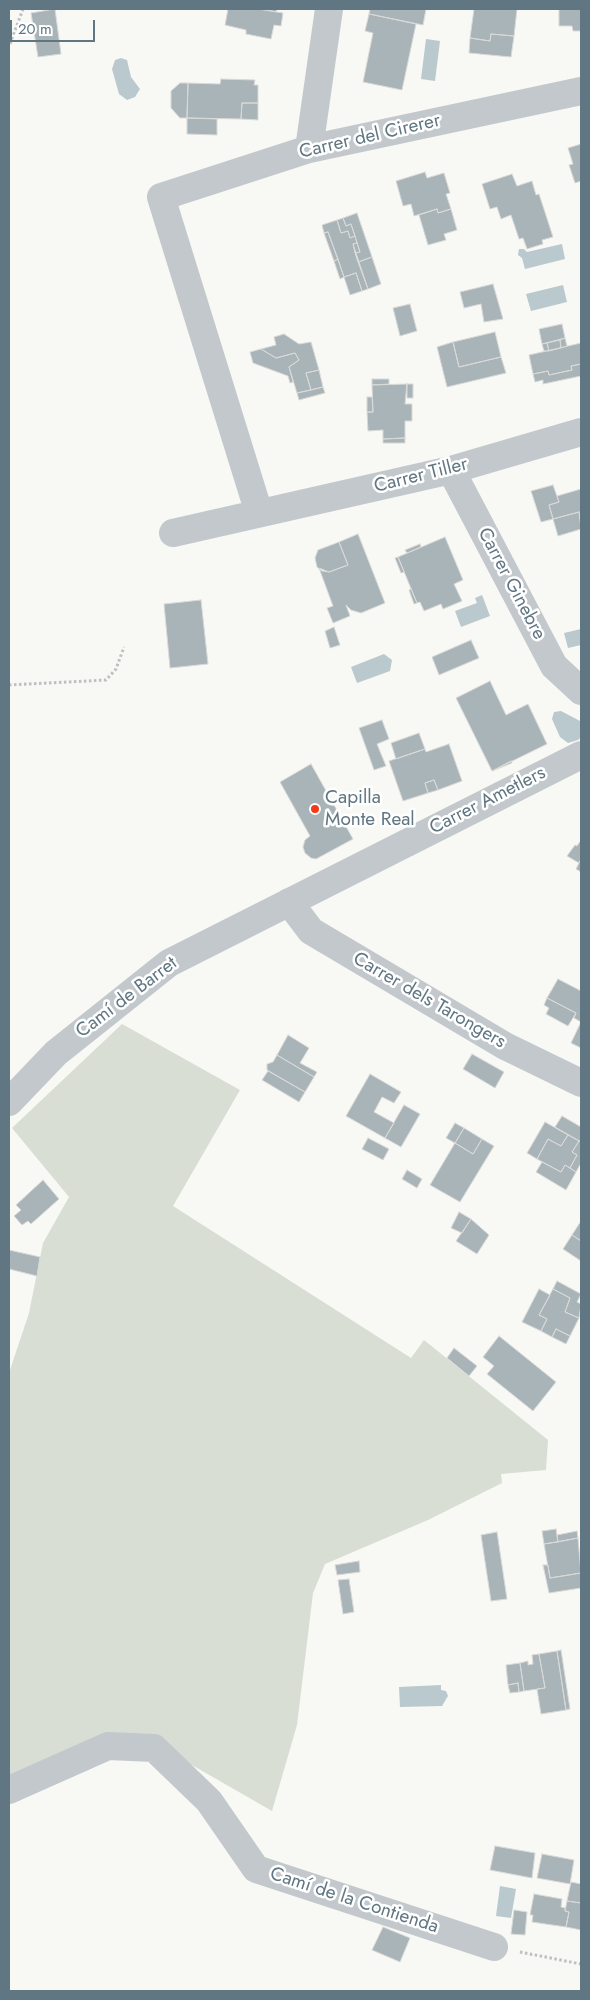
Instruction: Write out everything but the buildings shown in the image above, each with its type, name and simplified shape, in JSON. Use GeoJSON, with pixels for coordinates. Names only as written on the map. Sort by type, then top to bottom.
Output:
{"type":"FeatureCollection","features":[{"type":"Feature","properties":{"kind":"street"},"geometry":{"type":"LineString","coordinates":[[309,149],[329,9]]}},
{"type":"Feature","properties":{"kind":"street","name":"Carrer del Cirerer"},"geometry":{"type":"LineString","coordinates":[[259,513],[161,197],[309,149],[581,91]]}},
{"type":"Feature","properties":{"kind":"street","name":"Carrer Tiller"},"geometry":{"type":"LineString","coordinates":[[173,533],[451,470],[581,432]]}},
{"type":"Feature","properties":{"kind":"street","name":"Carrer Ginebre"},"geometry":{"type":"LineString","coordinates":[[451,470],[554,666],[581,691]]}},
{"type":"Feature","properties":{"kind":"street","name":"Carrer Ametlers"},"geometry":{"type":"LineString","coordinates":[[261,916],[581,755]]}},
{"type":"Feature","properties":{"kind":"street","name":"Carrer dels Tarongers"},"geometry":{"type":"LineString","coordinates":[[289,902],[311,931],[504,1046],[581,1083]]}},
{"type":"Feature","properties":{"kind":"street","name":"Camí de Barret"},"geometry":{"type":"LineString","coordinates":[[9,1102],[56,1053],[169,963],[261,916]]}},
{"type":"Feature","properties":{"kind":"street","name":"Camí de la Contienda"},"geometry":{"type":"LineString","coordinates":[[9,1790],[108,1746],[154,1748],[209,1801],[256,1869],[494,1947]]}},
{"type":"Feature","properties":{"kind":"path"},"geometry":{"type":"LineString","coordinates":[[10,44],[24,9]]}},
{"type":"Feature","properties":{"kind":"path"},"geometry":{"type":"LineString","coordinates":[[9,685],[106,680],[116,669],[124,647]]}},
{"type":"Feature","properties":{"kind":"path"},"geometry":{"type":"LineString","coordinates":[[494,1947],[581,1964]]}},
{"type":"Feature","properties":{"kind":"shaded area"},"geometry":{"type":"Polygon","coordinates":[[[426,39],[440,41],[435,81],[421,79],[426,39]]]}},
{"type":"Feature","properties":{"kind":"shaded area"},"geometry":{"type":"Polygon","coordinates":[[[121,58],[127,60],[131,77],[140,89],[135,97],[127,100],[119,94],[112,69],[115,60],[121,58]]]}},
{"type":"Feature","properties":{"kind":"shaded area"},"geometry":{"type":"Polygon","coordinates":[[[562,244],[565,259],[525,269],[522,258],[518,255],[519,249],[524,249],[527,252],[562,244]]]}},
{"type":"Feature","properties":{"kind":"shaded area"},"geometry":{"type":"Polygon","coordinates":[[[563,285],[567,302],[531,311],[526,294],[563,285]]]}},
{"type":"Feature","properties":{"kind":"shaded area"},"geometry":{"type":"Polygon","coordinates":[[[482,595],[490,616],[461,627],[455,611],[477,603],[475,598],[482,595]]]}},
{"type":"Feature","properties":{"kind":"shaded area"},"geometry":{"type":"Polygon","coordinates":[[[581,629],[581,645],[568,648],[564,633],[581,629]]]}},
{"type":"Feature","properties":{"kind":"shaded area"},"geometry":{"type":"Polygon","coordinates":[[[384,654],[392,660],[390,671],[357,683],[351,667],[384,654]]]}},
{"type":"Feature","properties":{"kind":"shaded area"},"geometry":{"type":"Polygon","coordinates":[[[561,711],[580,721],[581,737],[578,740],[568,743],[560,737],[552,719],[554,712],[561,711]]]}},
{"type":"Feature","properties":{"kind":"shaded area"},"geometry":{"type":"Polygon","coordinates":[[[122,1024],[240,1090],[173,1206],[411,1358],[424,1340],[548,1440],[546,1470],[501,1474],[502,1483],[428,1520],[325,1564],[313,1593],[297,1725],[272,1811],[171,1753],[138,1738],[9,1781],[9,1373],[29,1313],[43,1243],[69,1197],[12,1128],[122,1024]]]}},
{"type":"Feature","properties":{"kind":"shaded area"},"geometry":{"type":"Polygon","coordinates":[[[441,1685],[441,1690],[446,1691],[448,1696],[442,1706],[400,1707],[399,1687],[441,1685]]]}},
{"type":"Feature","properties":{"kind":"shaded area"},"geometry":{"type":"Polygon","coordinates":[[[500,1886],[516,1889],[511,1918],[496,1916],[500,1886]]]}},
{"type":"Feature","properties":{"kind":"place","name":"Capilla Monte Real"},"geometry":{"type":"Point","coordinates":[315,809]}}]}
